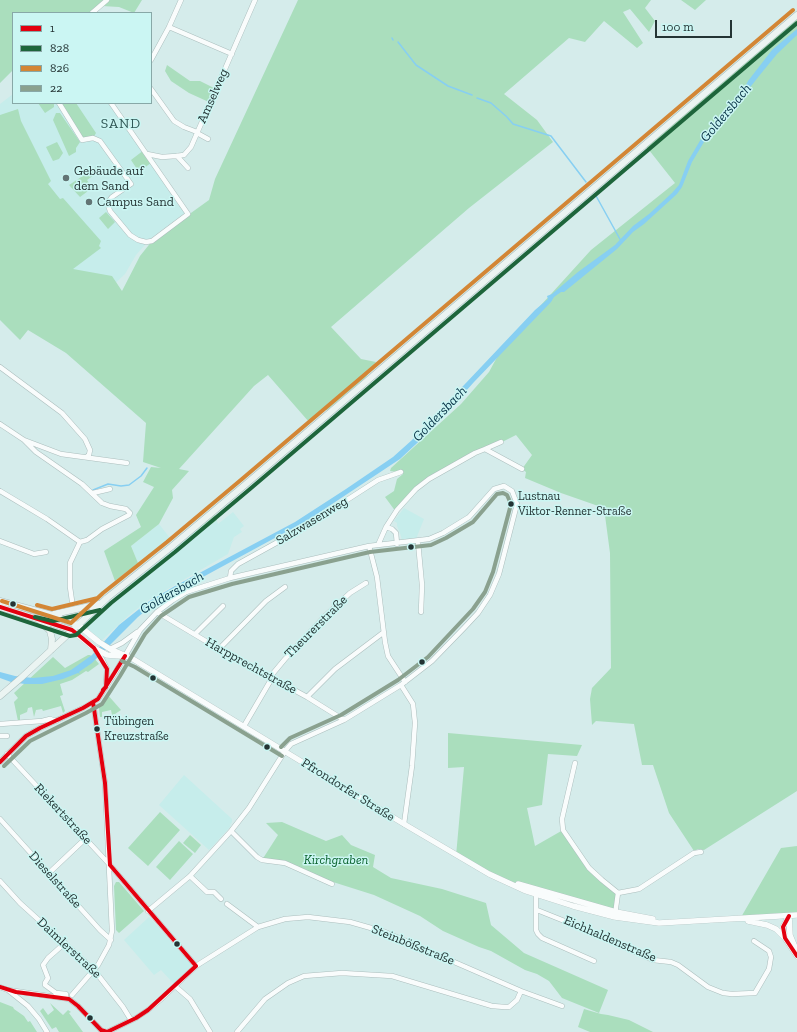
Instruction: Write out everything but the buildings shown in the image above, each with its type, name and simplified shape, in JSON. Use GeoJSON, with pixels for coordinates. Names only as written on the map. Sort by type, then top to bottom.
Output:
{"type":"FeatureCollection","features":[{"type":"Feature","properties":{"kind":"main road"},"geometry":{"type":"LineString","coordinates":[[0,696],[99,604],[246,484],[797,15]]}},
{"type":"Feature","properties":{"kind":"main road"},"geometry":{"type":"LineString","coordinates":[[0,601],[52,615],[78,625]]}},
{"type":"Feature","properties":{"kind":"main road"},"geometry":{"type":"LineString","coordinates":[[52,615],[99,604]]}},
{"type":"Feature","properties":{"kind":"main road"},"geometry":{"type":"LineString","coordinates":[[0,608],[72,630]]}},
{"type":"Feature","properties":{"kind":"main road"},"geometry":{"type":"LineString","coordinates":[[38,620],[50,631],[52,639],[51,650]]}},
{"type":"Feature","properties":{"kind":"street"},"geometry":{"type":"LineString","coordinates":[[93,12],[107,0]]}},
{"type":"Feature","properties":{"kind":"street"},"geometry":{"type":"LineString","coordinates":[[152,58],[170,26],[181,0]]}},
{"type":"Feature","properties":{"kind":"street","name":"Amselweg"},"geometry":{"type":"LineString","coordinates":[[177,156],[184,155],[191,147],[255,0]]}},
{"type":"Feature","properties":{"kind":"street"},"geometry":{"type":"LineString","coordinates":[[170,26],[232,54]]}},
{"type":"Feature","properties":{"kind":"street"},"geometry":{"type":"LineString","coordinates":[[152,90],[174,121],[208,139]]}},
{"type":"Feature","properties":{"kind":"street"},"geometry":{"type":"LineString","coordinates":[[60,104],[82,140],[92,138],[100,141],[131,184],[112,197],[108,205],[110,211],[130,236],[146,242],[152,241],[188,214],[112,104]]}},
{"type":"Feature","properties":{"kind":"street"},"geometry":{"type":"LineString","coordinates":[[147,154],[162,157],[177,156],[188,168]]}},
{"type":"Feature","properties":{"kind":"street"},"geometry":{"type":"LineString","coordinates":[[0,367],[62,413],[85,439],[90,450],[89,455],[86,457]]}},
{"type":"Feature","properties":{"kind":"street"},"geometry":{"type":"LineString","coordinates":[[0,424],[24,440],[36,452],[93,493],[102,503],[126,509],[130,513],[129,515],[102,529],[87,540],[80,542],[70,564],[72,601]]}},
{"type":"Feature","properties":{"kind":"street"},"geometry":{"type":"LineString","coordinates":[[24,440],[61,454],[126,462]]}},
{"type":"Feature","properties":{"kind":"street"},"geometry":{"type":"LineString","coordinates":[[378,544],[386,527],[397,510],[416,489],[468,457],[500,442]]}},
{"type":"Feature","properties":{"kind":"street"},"geometry":{"type":"LineString","coordinates":[[485,449],[522,469]]}},
{"type":"Feature","properties":{"kind":"street","name":"Salzwasenweg"},"geometry":{"type":"LineString","coordinates":[[230,578],[231,571],[238,564],[305,527],[378,480],[401,472]]}},
{"type":"Feature","properties":{"kind":"street"},"geometry":{"type":"LineString","coordinates":[[110,649],[140,630],[157,612],[186,592],[230,578],[378,544],[418,542],[429,539],[459,524],[476,510],[494,489],[504,486],[512,491],[517,504],[499,574],[490,595],[478,613],[432,661],[403,684],[344,720],[293,743],[285,751],[253,802],[231,831],[190,876],[148,911]]}},
{"type":"Feature","properties":{"kind":"street"},"geometry":{"type":"LineString","coordinates":[[93,493],[110,489]]}},
{"type":"Feature","properties":{"kind":"street"},"geometry":{"type":"LineString","coordinates":[[0,491],[80,542]]}},
{"type":"Feature","properties":{"kind":"street"},"geometry":{"type":"LineString","coordinates":[[386,527],[392,529],[396,533],[397,544]]}},
{"type":"Feature","properties":{"kind":"street"},"geometry":{"type":"LineString","coordinates":[[0,541],[34,554],[46,552]]}},
{"type":"Feature","properties":{"kind":"street"},"geometry":{"type":"LineString","coordinates":[[418,542],[422,586],[421,612]]}},
{"type":"Feature","properties":{"kind":"street"},"geometry":{"type":"LineString","coordinates":[[369,546],[377,577],[388,656],[413,704],[415,723],[412,766],[404,824]]}},
{"type":"Feature","properties":{"kind":"street","name":"Theurerstraße"},"geometry":{"type":"LineString","coordinates":[[244,726],[271,678],[285,659],[350,593],[366,582]]}},
{"type":"Feature","properties":{"kind":"street"},"geometry":{"type":"LineString","coordinates":[[220,649],[266,601],[285,587]]}},
{"type":"Feature","properties":{"kind":"street"},"geometry":{"type":"LineString","coordinates":[[195,634],[223,606]]}},
{"type":"Feature","properties":{"kind":"street","name":"Harpprechtstraße"},"geometry":{"type":"LineString","coordinates":[[157,612],[344,720]]}},
{"type":"Feature","properties":{"kind":"street","name":"Pfrondorfer Straße"},"geometry":{"type":"LineString","coordinates":[[78,625],[110,649],[138,662],[489,874],[573,906],[654,923],[797,915]]}},
{"type":"Feature","properties":{"kind":"street"},"geometry":{"type":"LineString","coordinates":[[72,630],[104,657],[108,677],[106,687]]}},
{"type":"Feature","properties":{"kind":"street"},"geometry":{"type":"LineString","coordinates":[[0,762],[26,736],[98,699],[140,630]]}},
{"type":"Feature","properties":{"kind":"street"},"geometry":{"type":"LineString","coordinates":[[307,698],[335,669],[384,633]]}},
{"type":"Feature","properties":{"kind":"street"},"geometry":{"type":"LineString","coordinates":[[122,642],[125,656]]}},
{"type":"Feature","properties":{"kind":"street","name":"Pfrondorfer Straße"},"geometry":{"type":"LineString","coordinates":[[104,657],[125,656]]}},
{"type":"Feature","properties":{"kind":"street"},"geometry":{"type":"LineString","coordinates":[[72,995],[94,970],[107,951],[111,940],[112,922],[110,865],[105,783],[93,702]]}},
{"type":"Feature","properties":{"kind":"street"},"geometry":{"type":"LineString","coordinates":[[0,724],[50,719],[56,720]]}},
{"type":"Feature","properties":{"kind":"street"},"geometry":{"type":"LineString","coordinates":[[0,736],[7,736]]}},
{"type":"Feature","properties":{"kind":"street","name":"Riekertstraße"},"geometry":{"type":"LineString","coordinates":[[7,754],[110,865],[196,966]]}},
{"type":"Feature","properties":{"kind":"street"},"geometry":{"type":"LineString","coordinates":[[575,763],[562,819],[563,830],[589,868],[618,892],[639,889],[694,853],[701,852]]}},
{"type":"Feature","properties":{"kind":"street","name":"Dieselstraße"},"geometry":{"type":"LineString","coordinates":[[0,819],[100,930],[111,940]]}},
{"type":"Feature","properties":{"kind":"street"},"geometry":{"type":"LineString","coordinates":[[231,831],[257,857],[262,860],[285,863],[332,884]]}},
{"type":"Feature","properties":{"kind":"street"},"geometry":{"type":"LineString","coordinates":[[49,873],[85,839]]}},
{"type":"Feature","properties":{"kind":"street"},"geometry":{"type":"LineString","coordinates":[[190,876],[207,892],[214,892],[221,899]]}},
{"type":"Feature","properties":{"kind":"street","name":"Daimlerstraße"},"geometry":{"type":"LineString","coordinates":[[0,881],[20,903],[94,970],[123,1007],[131,1020]]}},
{"type":"Feature","properties":{"kind":"street","name":"Eichhaldenstraße"},"geometry":{"type":"LineString","coordinates":[[536,892],[536,931],[540,936],[594,961]]}},
{"type":"Feature","properties":{"kind":"street"},"geometry":{"type":"LineString","coordinates":[[615,914],[618,892]]}},
{"type":"Feature","properties":{"kind":"street"},"geometry":{"type":"LineString","coordinates":[[227,904],[258,927]]}},
{"type":"Feature","properties":{"kind":"street","name":"Eichhaldenstraße"},"geometry":{"type":"LineString","coordinates":[[537,910],[592,932],[653,960],[671,962],[678,965],[708,987],[723,993],[755,993],[769,969],[771,957],[769,951],[754,941]]}},
{"type":"Feature","properties":{"kind":"street"},"geometry":{"type":"LineString","coordinates":[[785,938],[783,928],[789,916]]}},
{"type":"Feature","properties":{"kind":"street"},"geometry":{"type":"LineString","coordinates":[[789,916],[790,935],[797,952]]}},
{"type":"Feature","properties":{"kind":"street","name":"Steinbößstraße"},"geometry":{"type":"LineString","coordinates":[[100,1031],[107,1032],[131,1020],[154,1005],[196,966],[258,927],[285,919],[308,917],[357,924],[385,932],[521,991],[562,1006]]}},
{"type":"Feature","properties":{"kind":"street"},"geometry":{"type":"LineString","coordinates":[[740,919],[773,927],[785,938],[797,956]]}},
{"type":"Feature","properties":{"kind":"street"},"geometry":{"type":"LineString","coordinates":[[65,943],[48,958],[43,965],[48,978],[45,984],[56,993],[66,994],[66,998]]}},
{"type":"Feature","properties":{"kind":"street"},"geometry":{"type":"LineString","coordinates":[[237,1032],[265,999],[288,983],[304,976],[342,973],[392,976],[492,1006],[506,1008],[510,1007],[517,1000],[521,991]]}},
{"type":"Feature","properties":{"kind":"street"},"geometry":{"type":"LineString","coordinates":[[175,986],[190,999],[210,1032]]}},
{"type":"Feature","properties":{"kind":"street"},"geometry":{"type":"LineString","coordinates":[[0,987],[8,990],[66,998],[78,1006],[100,1031]]}},
{"type":"Feature","properties":{"kind":"street"},"geometry":{"type":"LineString","coordinates":[[8,990],[31,1010],[47,1032]]}},
{"type":"Feature","properties":{"kind":"shaded area","name":"Campus Sand"},"geometry":{"type":"Polygon","coordinates":[[[12,95],[12,104],[112,104],[185,213],[151,238],[136,255],[125,274],[100,298],[0,265],[0,104],[12,95]]]}},
{"type":"Feature","properties":{"kind":"shaded area"},"geometry":{"type":"Polygon","coordinates":[[[404,508],[424,519],[416,539],[402,540],[397,523],[394,521],[404,508]]]}},
{"type":"Feature","properties":{"kind":"shaded area"},"geometry":{"type":"Polygon","coordinates":[[[233,512],[244,526],[240,529],[242,532],[234,537],[228,554],[147,601],[101,641],[83,624],[215,515],[218,524],[233,512]]]}},
{"type":"Feature","properties":{"kind":"shaded area"},"geometry":{"type":"Polygon","coordinates":[[[159,524],[170,538],[138,563],[131,546],[159,524]]]}},
{"type":"Feature","properties":{"kind":"shaded area"},"geometry":{"type":"Polygon","coordinates":[[[184,775],[232,819],[231,826],[209,850],[159,805],[184,775]]]}},
{"type":"Feature","properties":{"kind":"shaded area"},"geometry":{"type":"Polygon","coordinates":[[[149,917],[192,965],[174,984],[161,970],[154,975],[124,940],[149,917]]]}},
{"type":"Feature","properties":{"kind":"green space"},"geometry":{"type":"Polygon","coordinates":[[[0,0],[142,0],[135,12],[119,7],[102,6],[97,12],[12,12],[12,71],[0,83],[0,0]]]}},
{"type":"Feature","properties":{"kind":"green space"},"geometry":{"type":"Polygon","coordinates":[[[298,0],[651,0],[645,8],[655,21],[649,32],[630,9],[623,12],[643,43],[637,48],[604,21],[585,42],[569,38],[504,94],[537,120],[553,142],[469,208],[331,327],[361,359],[376,362],[366,377],[327,410],[324,410],[309,422],[268,375],[254,386],[179,469],[189,471],[172,490],[173,498],[159,524],[131,546],[138,563],[115,581],[104,551],[141,527],[136,515],[154,487],[143,482],[151,467],[161,468],[143,462],[146,423],[66,353],[28,330],[20,340],[0,320],[0,115],[18,109],[21,121],[51,181],[48,184],[60,199],[63,198],[101,241],[99,246],[101,248],[73,269],[112,276],[122,291],[140,256],[152,241],[209,200],[215,179],[298,0]]]}},
{"type":"Feature","properties":{"kind":"green space"},"geometry":{"type":"Polygon","coordinates":[[[681,0],[706,0],[695,10],[681,0]]]}},
{"type":"Feature","properties":{"kind":"green space"},"geometry":{"type":"Polygon","coordinates":[[[797,16],[797,791],[704,850],[698,849],[694,851],[669,813],[653,765],[642,765],[634,724],[596,721],[592,725],[590,699],[592,688],[611,668],[610,553],[604,508],[561,493],[525,478],[526,472],[522,469],[532,455],[516,435],[429,479],[396,512],[385,497],[394,491],[397,479],[403,474],[400,470],[397,472],[390,471],[391,468],[461,404],[489,372],[502,348],[591,250],[675,183],[645,145],[797,16]]]}},
{"type":"Feature","properties":{"kind":"green space"},"geometry":{"type":"Polygon","coordinates":[[[167,65],[190,81],[200,81],[216,89],[211,103],[189,93],[171,81],[165,71],[167,65]]]}},
{"type":"Feature","properties":{"kind":"green space"},"geometry":{"type":"Polygon","coordinates":[[[39,104],[54,104],[54,107],[45,113],[39,104]]]}},
{"type":"Feature","properties":{"kind":"green space"},"geometry":{"type":"Polygon","coordinates":[[[60,104],[77,104],[96,133],[93,138],[82,140],[60,104]]]}},
{"type":"Feature","properties":{"kind":"green space"},"geometry":{"type":"Polygon","coordinates":[[[56,113],[60,113],[80,142],[76,148],[76,152],[69,156],[53,120],[56,113]]]}},
{"type":"Feature","properties":{"kind":"green space"},"geometry":{"type":"Polygon","coordinates":[[[57,142],[63,153],[59,159],[53,161],[46,147],[57,142]]]}},
{"type":"Feature","properties":{"kind":"green space"},"geometry":{"type":"Polygon","coordinates":[[[144,150],[152,162],[139,172],[131,160],[144,150]]]}},
{"type":"Feature","properties":{"kind":"green space"},"geometry":{"type":"Polygon","coordinates":[[[98,166],[101,170],[87,180],[92,188],[80,197],[69,185],[98,166]]]}},
{"type":"Feature","properties":{"kind":"green space"},"geometry":{"type":"Polygon","coordinates":[[[106,212],[115,222],[108,229],[99,218],[106,212]]]}},
{"type":"Feature","properties":{"kind":"green space"},"geometry":{"type":"Polygon","coordinates":[[[215,515],[217,520],[184,545],[189,538],[215,515]]]}},
{"type":"Feature","properties":{"kind":"green space"},"geometry":{"type":"Polygon","coordinates":[[[88,655],[94,658],[99,664],[88,672],[86,671],[72,680],[60,684],[63,695],[60,696],[65,711],[63,713],[61,706],[43,711],[42,709],[36,710],[34,717],[32,707],[28,708],[27,712],[20,715],[20,720],[18,721],[14,702],[18,698],[14,693],[53,657],[65,668],[88,655]]]}},
{"type":"Feature","properties":{"kind":"green space"},"geometry":{"type":"Polygon","coordinates":[[[107,694],[121,710],[112,715],[111,710],[102,712],[102,717],[100,717],[99,708],[107,694]]]}},
{"type":"Feature","properties":{"kind":"green space"},"geometry":{"type":"Polygon","coordinates":[[[448,733],[582,745],[577,756],[548,754],[542,805],[527,808],[535,846],[563,830],[589,868],[618,893],[615,917],[535,894],[456,856],[464,767],[448,768],[448,733]]]}},
{"type":"Feature","properties":{"kind":"green space"},"geometry":{"type":"Polygon","coordinates":[[[160,812],[180,830],[148,866],[128,848],[160,812]]]}},
{"type":"Feature","properties":{"kind":"green space","name":"Kirchgraben"},"geometry":{"type":"Polygon","coordinates":[[[282,822],[326,841],[342,835],[351,845],[375,855],[373,867],[391,878],[442,889],[486,903],[491,925],[524,953],[608,990],[599,1013],[562,998],[549,981],[537,974],[525,970],[491,951],[443,931],[420,916],[374,895],[329,882],[294,866],[262,860],[278,835],[266,823],[282,822]]]}},
{"type":"Feature","properties":{"kind":"green space"},"geometry":{"type":"Polygon","coordinates":[[[190,835],[201,845],[195,853],[183,843],[190,835]]]}},
{"type":"Feature","properties":{"kind":"green space"},"geometry":{"type":"Polygon","coordinates":[[[179,841],[193,854],[170,880],[156,867],[179,841]]]}},
{"type":"Feature","properties":{"kind":"green space"},"geometry":{"type":"Polygon","coordinates":[[[797,846],[797,915],[740,919],[781,848],[797,846]]]}},
{"type":"Feature","properties":{"kind":"green space"},"geometry":{"type":"Polygon","coordinates":[[[116,882],[119,882],[144,911],[119,933],[116,930],[114,886],[116,882]]]}},
{"type":"Feature","properties":{"kind":"green space"},"geometry":{"type":"Polygon","coordinates":[[[0,1002],[13,1007],[24,1016],[28,1022],[30,1021],[37,1032],[0,1032],[0,1002]]]}},
{"type":"Feature","properties":{"kind":"green space"},"geometry":{"type":"Polygon","coordinates":[[[50,1003],[63,1015],[68,1010],[71,1012],[69,1013],[83,1032],[59,1032],[56,1027],[52,1029],[40,1011],[43,1008],[48,1015],[54,1010],[50,1003]]]}},
{"type":"Feature","properties":{"kind":"green space"},"geometry":{"type":"Polygon","coordinates":[[[584,1009],[629,1020],[653,1032],[590,1032],[578,1027],[584,1009]]]}},
{"type":"Feature","properties":{"kind":"water","name":"Goldersbach"},"geometry":{"type":"Polygon","coordinates":[[[797,29],[797,35],[777,54],[748,90],[737,108],[704,142],[692,162],[682,187],[677,194],[633,232],[617,249],[564,292],[561,292],[554,297],[430,431],[400,459],[308,520],[155,603],[138,617],[92,663],[79,672],[80,674],[78,673],[63,679],[42,684],[11,682],[0,678],[0,672],[15,676],[33,678],[53,676],[71,670],[92,655],[119,625],[148,602],[295,522],[393,457],[412,440],[535,310],[548,299],[547,296],[552,294],[578,272],[615,245],[633,226],[672,193],[679,185],[688,161],[701,139],[741,94],[748,81],[772,50],[797,29]]]}},
{"type":"Feature","properties":{"kind":"waterway"},"geometry":{"type":"LineString","coordinates":[[398,42],[416,65],[448,86],[472,95]]}},
{"type":"Feature","properties":{"kind":"waterway"},"geometry":{"type":"LineString","coordinates":[[477,98],[491,103],[513,124],[551,136],[586,182]]}},
{"type":"Feature","properties":{"kind":"waterway"},"geometry":{"type":"LineString","coordinates":[[595,194],[621,241]]}},
{"type":"Feature","properties":{"kind":"waterway"},"geometry":{"type":"LineString","coordinates":[[93,490],[108,484],[121,486],[129,485],[141,476],[147,468]]}},
{"type":"Feature","properties":{"kind":"transit line","name":"826"},"geometry":{"type":"LineString","coordinates":[[2,601],[71,623],[103,593],[242,479],[793,10]]}},
{"type":"Feature","properties":{"kind":"transit line","name":"828"},"geometry":{"type":"LineString","coordinates":[[0,613],[70,636],[76,635],[111,603],[250,489],[797,23]]}},
{"type":"Feature","properties":{"kind":"transit line","name":"22"},"geometry":{"type":"LineString","coordinates":[[4,766],[30,741],[102,704],[145,634],[161,616],[189,597],[232,584],[370,552],[431,545],[473,522],[497,494],[503,493],[507,495],[511,504],[493,572],[485,592],[473,609],[428,657],[398,680],[341,715],[290,738],[281,747]]}},
{"type":"Feature","properties":{"kind":"transit line","name":"826"},"geometry":{"type":"LineString","coordinates":[[37,605],[52,609],[98,598]]}},
{"type":"Feature","properties":{"kind":"transit line","name":"1"},"geometry":{"type":"LineString","coordinates":[[0,607],[72,630],[81,637],[94,648],[107,669],[106,687],[103,690]]}},
{"type":"Feature","properties":{"kind":"transit line","name":"828"},"geometry":{"type":"LineString","coordinates":[[35,617],[53,621],[100,610]]}},
{"type":"Feature","properties":{"kind":"transit line","name":"1"},"geometry":{"type":"LineString","coordinates":[[0,762],[26,736],[98,699],[125,656]]}},
{"type":"Feature","properties":{"kind":"transit line","name":"22"},"geometry":{"type":"LineString","coordinates":[[122,661],[135,667],[282,756]]}},
{"type":"Feature","properties":{"kind":"transit line","name":"1"},"geometry":{"type":"LineString","coordinates":[[93,702],[105,783],[110,865]]}},
{"type":"Feature","properties":{"kind":"transit line","name":"1"},"geometry":{"type":"LineString","coordinates":[[110,865],[196,966]]}},
{"type":"Feature","properties":{"kind":"transit line","name":"1"},"geometry":{"type":"LineString","coordinates":[[789,916],[783,927],[785,938],[797,956]]}},
{"type":"Feature","properties":{"kind":"transit line","name":"1"},"geometry":{"type":"LineString","coordinates":[[0,987],[16,992],[69,999],[78,1006],[101,1030],[107,1032],[136,1018],[148,1010],[196,966]]}},
{"type":"Feature","properties":{"kind":"place","name":"Gebäude auf dem Sand"},"geometry":{"type":"Point","coordinates":[66,178]}},
{"type":"Feature","properties":{"kind":"place","name":"Campus Sand"},"geometry":{"type":"Point","coordinates":[89,202]}},
{"type":"Feature","properties":{"kind":"place","name":"Lustnau Viktor-Renner-Straße"},"geometry":{"type":"Point","coordinates":[511,504]}},
{"type":"Feature","properties":{"kind":"place","name":"Tübingen Kreuzstraße"},"geometry":{"type":"Point","coordinates":[97,729]}},
{"type":"Feature","properties":{"kind":"district","name":"SAND"},"geometry":{"type":"Point","coordinates":[121,124]}}]}
